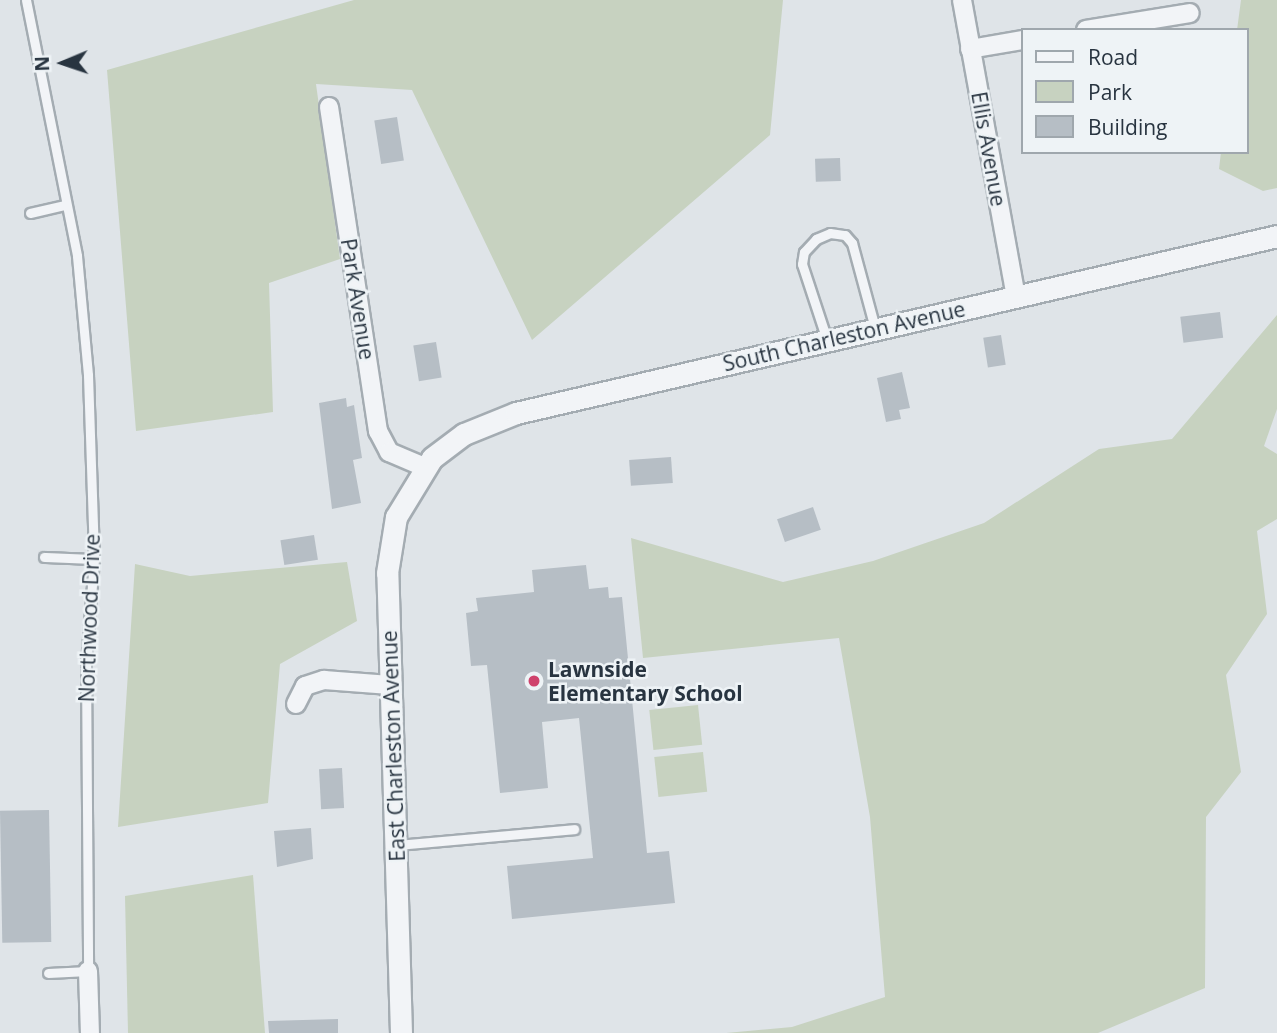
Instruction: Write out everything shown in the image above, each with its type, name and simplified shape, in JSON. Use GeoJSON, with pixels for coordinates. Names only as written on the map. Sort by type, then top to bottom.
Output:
{"type":"FeatureCollection","features":[{"type":"Feature","properties":{"kind":"street","name":"Ellis Avenue"},"geometry":{"type":"LineString","coordinates":[[961,0],[1016,297]]}},
{"type":"Feature","properties":{"kind":"street"},"geometry":{"type":"LineString","coordinates":[[1098,28],[1191,13]]}},
{"type":"Feature","properties":{"kind":"street"},"geometry":{"type":"LineString","coordinates":[[970,49],[1021,40]]}},
{"type":"Feature","properties":{"kind":"street","name":"Park Avenue"},"geometry":{"type":"LineString","coordinates":[[328,107],[377,431],[389,452],[424,467]]}},
{"type":"Feature","properties":{"kind":"street","name":"South Charleston Avenue"},"geometry":{"type":"LineString","coordinates":[[424,467],[464,434],[516,413],[1277,236]]}},
{"type":"Feature","properties":{"kind":"street","name":"East Charleston Avenue"},"geometry":{"type":"LineString","coordinates":[[401,1033],[390,685],[389,544],[396,517],[424,467]]}},
{"type":"Feature","properties":{"kind":"street"},"geometry":{"type":"LineString","coordinates":[[296,704],[305,686],[324,680],[390,685]]}},
{"type":"Feature","properties":{"kind":"street","name":"Northwood Drive"},"geometry":{"type":"LineString","coordinates":[[88,971],[90,1033]]}},
{"type":"Feature","properties":{"kind":"lane","name":"Northwood Drive"},"geometry":{"type":"LineString","coordinates":[[26,0],[77,256],[88,375],[94,559],[86,664],[88,971]]}},
{"type":"Feature","properties":{"kind":"lane"},"geometry":{"type":"LineString","coordinates":[[30,213],[65,205]]}},
{"type":"Feature","properties":{"kind":"lane"},"geometry":{"type":"LineString","coordinates":[[827,340],[802,264],[804,252],[816,239],[830,233],[845,235],[852,243],[875,329]]}},
{"type":"Feature","properties":{"kind":"lane"},"geometry":{"type":"LineString","coordinates":[[44,557],[94,559]]}},
{"type":"Feature","properties":{"kind":"lane"},"geometry":{"type":"LineString","coordinates":[[396,845],[575,829]]}},
{"type":"Feature","properties":{"kind":"lane"},"geometry":{"type":"LineString","coordinates":[[48,973],[88,971]]}},
{"type":"Feature","properties":{"kind":"green space"},"geometry":{"type":"Polygon","coordinates":[[[354,0],[783,0],[770,135],[532,340],[412,90],[316,84],[340,259],[269,283],[273,412],[136,431],[107,70],[354,0]]]}},
{"type":"Feature","properties":{"kind":"green space"},"geometry":{"type":"Polygon","coordinates":[[[1241,0],[1277,0],[1277,188],[1263,191],[1219,169],[1221,154],[1249,154],[1249,28],[1237,28],[1241,0]]]}},
{"type":"Feature","properties":{"kind":"green space"},"geometry":{"type":"Polygon","coordinates":[[[1277,315],[1277,409],[1264,446],[1277,454],[1277,519],[1257,531],[1267,614],[1226,675],[1241,772],[1206,817],[1205,988],[1098,1033],[726,1033],[792,1027],[885,997],[870,817],[839,638],[643,658],[631,538],[783,582],[873,561],[984,523],[1099,449],[1172,439],[1277,315]]]}},
{"type":"Feature","properties":{"kind":"green space"},"geometry":{"type":"Polygon","coordinates":[[[347,562],[357,621],[280,664],[268,803],[118,827],[135,564],[190,576],[347,562]]]}},
{"type":"Feature","properties":{"kind":"green space"},"geometry":{"type":"Polygon","coordinates":[[[698,705],[702,745],[653,750],[649,710],[698,705]]]}},
{"type":"Feature","properties":{"kind":"green space"},"geometry":{"type":"Polygon","coordinates":[[[703,752],[707,792],[658,797],[654,757],[703,752]]]}},
{"type":"Feature","properties":{"kind":"green space"},"geometry":{"type":"Polygon","coordinates":[[[253,875],[265,1033],[128,1033],[125,896],[253,875]]]}},
{"type":"Feature","properties":{"kind":"building"},"geometry":{"type":"Polygon","coordinates":[[[397,117],[404,160],[381,164],[374,121],[397,117]]]}},
{"type":"Feature","properties":{"kind":"building"},"geometry":{"type":"Polygon","coordinates":[[[840,158],[841,181],[816,182],[815,159],[840,158]]]}},
{"type":"Feature","properties":{"kind":"building"},"geometry":{"type":"Polygon","coordinates":[[[1220,312],[1223,338],[1183,343],[1180,317],[1220,312]]]}},
{"type":"Feature","properties":{"kind":"building"},"geometry":{"type":"Polygon","coordinates":[[[1001,335],[1006,365],[988,367],[983,338],[1001,335]]]}},
{"type":"Feature","properties":{"kind":"building"},"geometry":{"type":"Polygon","coordinates":[[[436,342],[442,378],[419,381],[413,346],[436,342]]]}},
{"type":"Feature","properties":{"kind":"building"},"geometry":{"type":"Polygon","coordinates":[[[902,372],[910,408],[899,410],[901,419],[886,422],[877,378],[902,372]]]}},
{"type":"Feature","properties":{"kind":"building"},"geometry":{"type":"Polygon","coordinates":[[[346,398],[347,407],[354,405],[362,458],[353,460],[361,503],[332,509],[319,403],[346,398]]]}},
{"type":"Feature","properties":{"kind":"building"},"geometry":{"type":"Polygon","coordinates":[[[671,457],[673,483],[631,486],[629,460],[671,457]]]}},
{"type":"Feature","properties":{"kind":"building"},"geometry":{"type":"Polygon","coordinates":[[[813,507],[821,530],[785,542],[777,519],[813,507]]]}},
{"type":"Feature","properties":{"kind":"building"},"geometry":{"type":"Polygon","coordinates":[[[314,535],[318,560],[284,565],[280,540],[314,535]]]}},
{"type":"Feature","properties":{"kind":"building"},"geometry":{"type":"Polygon","coordinates":[[[586,565],[589,589],[608,587],[609,598],[622,597],[647,853],[669,851],[675,903],[512,919],[507,866],[593,858],[579,718],[542,722],[548,788],[500,793],[487,665],[471,666],[466,613],[478,611],[476,598],[534,592],[532,570],[586,565]]]}},
{"type":"Feature","properties":{"kind":"building"},"geometry":{"type":"Polygon","coordinates":[[[342,768],[344,808],[321,809],[319,769],[342,768]]]}},
{"type":"Feature","properties":{"kind":"building"},"geometry":{"type":"Polygon","coordinates":[[[49,810],[51,942],[2,943],[0,811],[49,810]]]}},
{"type":"Feature","properties":{"kind":"building"},"geometry":{"type":"Polygon","coordinates":[[[311,828],[313,859],[277,867],[274,831],[311,828]]]}},
{"type":"Feature","properties":{"kind":"building"},"geometry":{"type":"Polygon","coordinates":[[[338,1019],[338,1033],[269,1033],[268,1021],[338,1019]]]}},
{"type":"Feature","properties":{"kind":"place","name":"Lawnside Elementary School"},"geometry":{"type":"Point","coordinates":[534,681]}}]}
